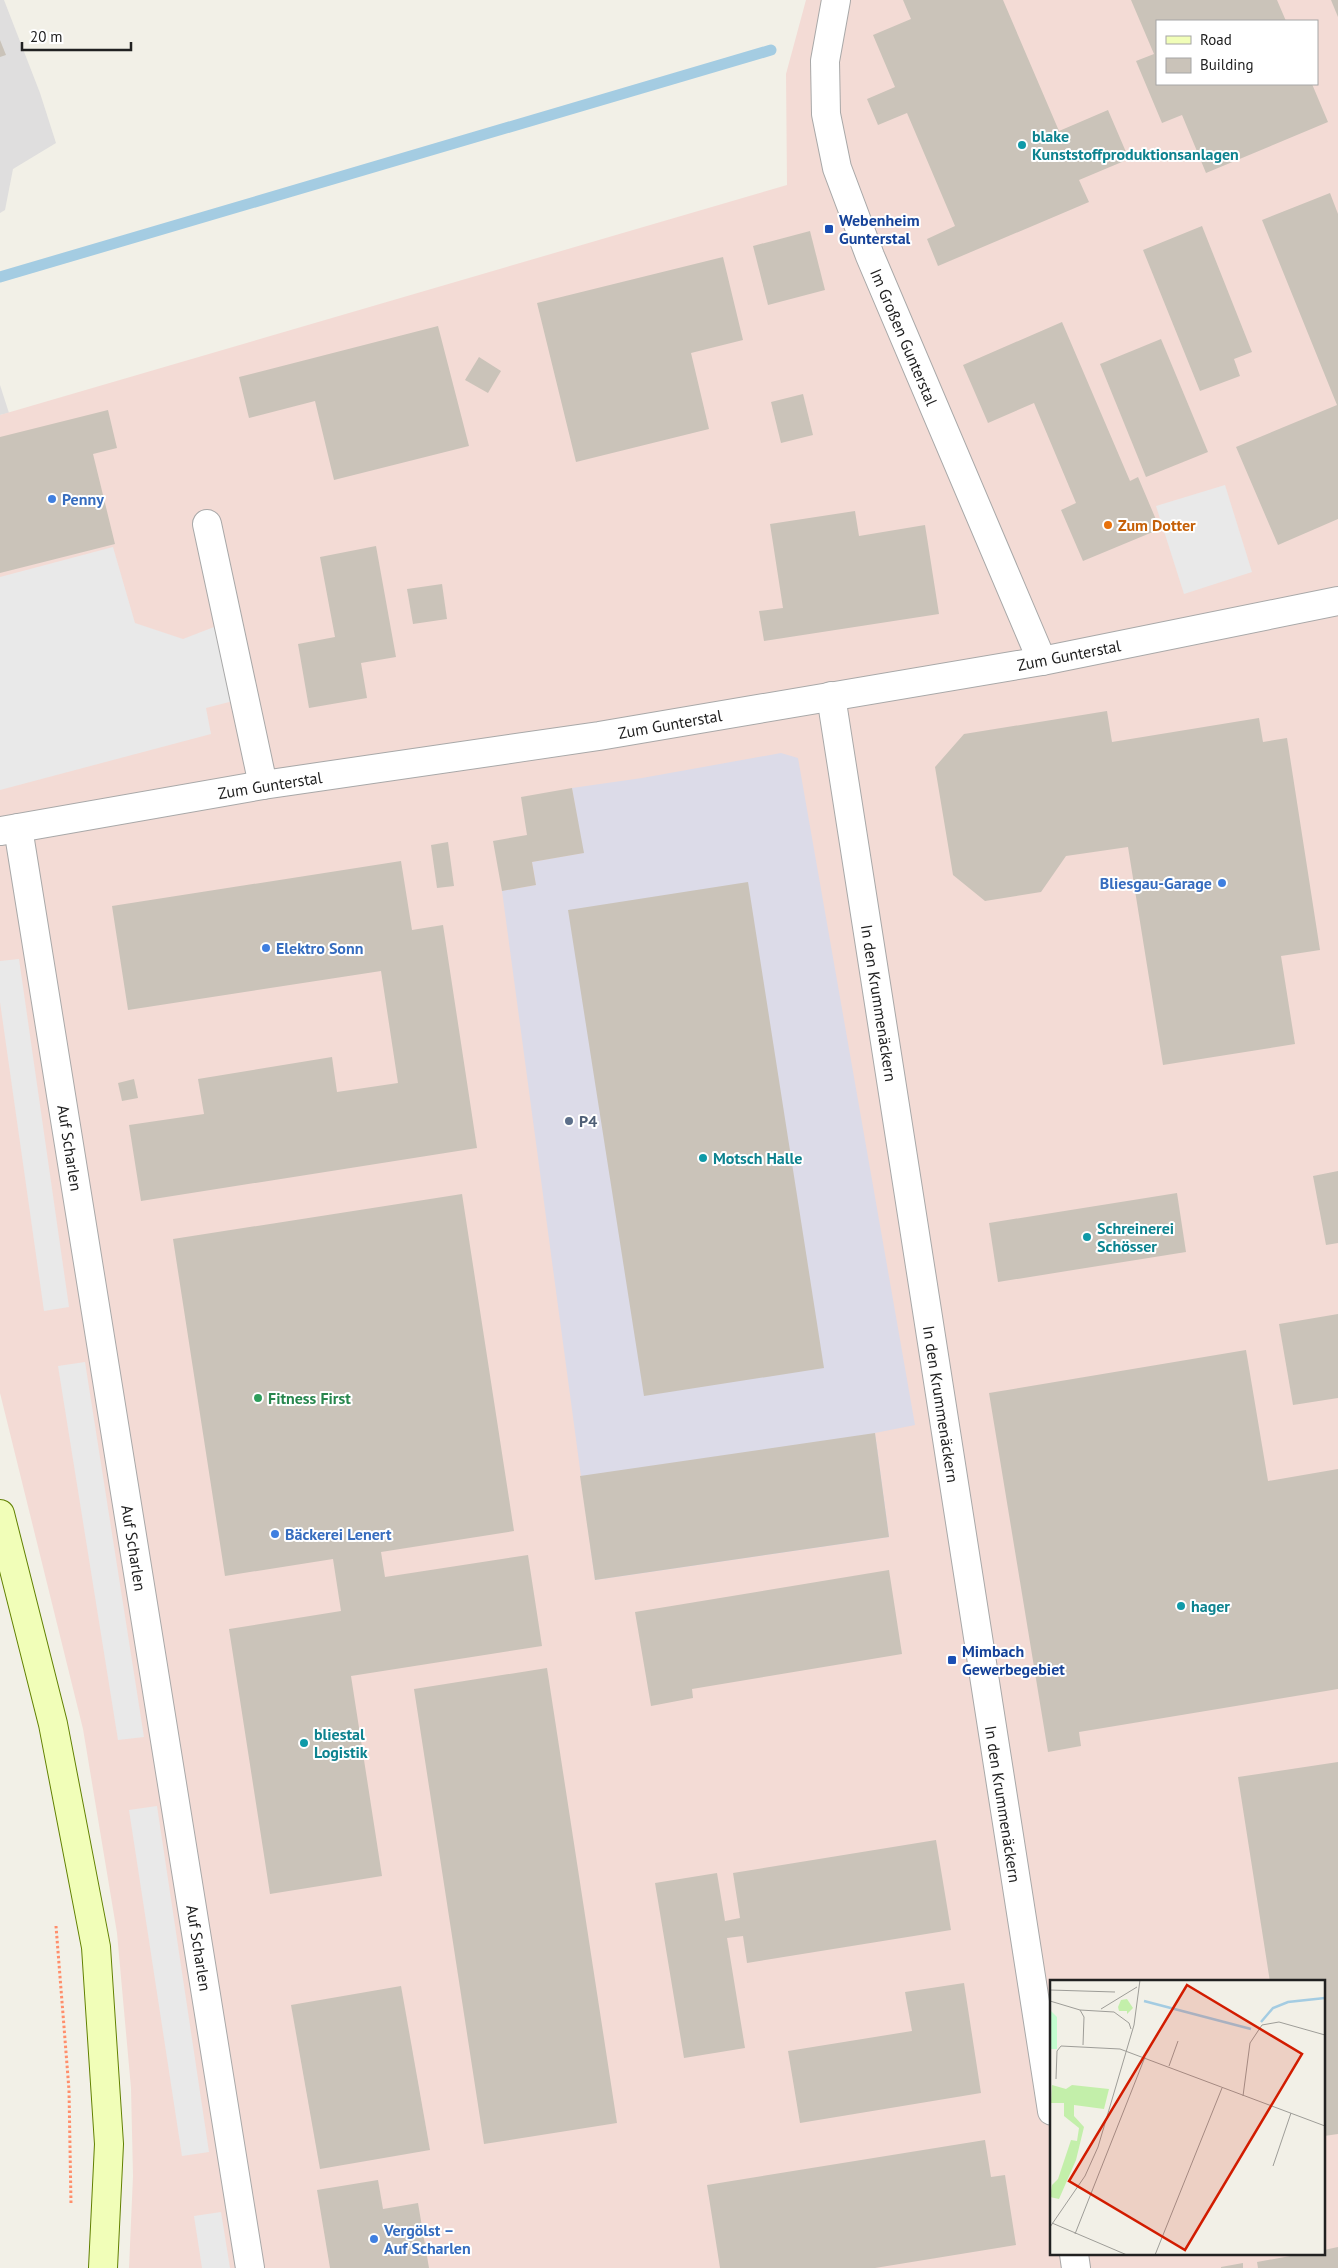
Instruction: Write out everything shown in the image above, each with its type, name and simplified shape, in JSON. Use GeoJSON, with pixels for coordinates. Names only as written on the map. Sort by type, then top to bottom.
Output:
{"type":"FeatureCollection","features":[{"type":"Feature","properties":{"kind":"main road"},"geometry":{"type":"LineString","coordinates":[[0,1514],[53,1724],[96,1947],[109,2144],[103,2268]]}},
{"type":"Feature","properties":{"kind":"street","name":"Im Großen Gunterstal"},"geometry":{"type":"LineString","coordinates":[[836,0],[825,61],[825,78],[826,114],[837,168],[870,256],[1042,661]]}},
{"type":"Feature","properties":{"kind":"street"},"geometry":{"type":"LineString","coordinates":[[207,524],[263,785]]}},
{"type":"Feature","properties":{"kind":"street","name":"Zum Gunterstal"},"geometry":{"type":"LineString","coordinates":[[9,830],[263,785],[599,736],[1042,661],[1338,601]]}},
{"type":"Feature","properties":{"kind":"street","name":"In den Krummenäckern"},"geometry":{"type":"LineString","coordinates":[[831,696],[1050,2098]]}},
{"type":"Feature","properties":{"kind":"street","name":"Auf Scharlen"},"geometry":{"type":"LineString","coordinates":[[9,830],[250,2268]]}},
{"type":"Feature","properties":{"kind":"path"},"geometry":{"type":"LineString","coordinates":[[55,1921],[61,1969],[69,2090],[71,2212]]}},
{"type":"Feature","properties":{"kind":"shaded area"},"geometry":{"type":"Polygon","coordinates":[[[0,0],[4,0],[40,93],[56,143],[13,169],[5,210],[0,213],[0,0]]]}},
{"type":"Feature","properties":{"kind":"shaded area"},"geometry":{"type":"Polygon","coordinates":[[[806,0],[1338,0],[1338,2268],[129,2268],[133,2176],[131,2088],[117,1933],[83,1729],[0,1393],[0,415],[787,185],[786,74],[806,0]]]}},
{"type":"Feature","properties":{"kind":"shaded area"},"geometry":{"type":"Polygon","coordinates":[[[0,385],[9,413],[0,415],[0,385]]]}},
{"type":"Feature","properties":{"kind":"shaded area","name":"Zum Dotter"},"geometry":{"type":"Polygon","coordinates":[[[1225,485],[1252,572],[1184,594],[1156,506],[1225,485]]]}},
{"type":"Feature","properties":{"kind":"shaded area"},"geometry":{"type":"Polygon","coordinates":[[[113,547],[135,623],[183,639],[214,627],[233,701],[206,708],[211,734],[0,790],[0,577],[113,547]]]}},
{"type":"Feature","properties":{"kind":"shaded area","name":"Motsch Halle"},"geometry":{"type":"Polygon","coordinates":[[[781,753],[798,758],[915,1425],[875,1433],[889,1537],[595,1580],[502,891],[536,885],[532,862],[583,853],[572,788],[642,778],[781,753]]]}},
{"type":"Feature","properties":{"kind":"shaded area"},"geometry":{"type":"Polygon","coordinates":[[[19,959],[69,1307],[44,1311],[0,1002],[0,961],[19,959]]]}},
{"type":"Feature","properties":{"kind":"shaded area"},"geometry":{"type":"Polygon","coordinates":[[[85,1362],[144,1737],[118,1740],[58,1366],[85,1362]]]}},
{"type":"Feature","properties":{"kind":"shaded area"},"geometry":{"type":"Polygon","coordinates":[[[157,1806],[209,2152],[182,2156],[129,1810],[157,1806]]]}},
{"type":"Feature","properties":{"kind":"shaded area"},"geometry":{"type":"Polygon","coordinates":[[[221,2212],[230,2268],[202,2268],[194,2216],[221,2212]]]}},
{"type":"Feature","properties":{"kind":"building","name":"blake Kunststoffproduktionsanlagen"},"geometry":{"type":"Polygon","coordinates":[[[903,0],[1003,0],[1059,131],[1108,110],[1129,159],[1079,180],[1089,202],[938,266],[927,239],[955,226],[907,113],[878,125],[867,99],[895,87],[873,35],[911,19],[903,0]]]}},
{"type":"Feature","properties":{"kind":"building"},"geometry":{"type":"Polygon","coordinates":[[[1131,0],[1277,0],[1286,20],[1156,20],[1156,85],[1312,85],[1328,122],[1206,173],[1182,115],[1162,123],[1136,61],[1154,54],[1131,0]]]}},
{"type":"Feature","properties":{"kind":"building"},"geometry":{"type":"Polygon","coordinates":[[[1331,0],[1338,0],[1338,17],[1331,0]]]}},
{"type":"Feature","properties":{"kind":"building"},"geometry":{"type":"Polygon","coordinates":[[[0,40],[6,55],[0,57],[0,40]]]}},
{"type":"Feature","properties":{"kind":"building"},"geometry":{"type":"Polygon","coordinates":[[[1330,193],[1338,214],[1338,519],[1278,545],[1236,447],[1337,405],[1262,220],[1330,193]]]}},
{"type":"Feature","properties":{"kind":"building"},"geometry":{"type":"Polygon","coordinates":[[[1202,226],[1252,352],[1234,359],[1240,376],[1200,391],[1143,250],[1202,226]]]}},
{"type":"Feature","properties":{"kind":"building"},"geometry":{"type":"Polygon","coordinates":[[[810,231],[825,290],[768,305],[753,246],[810,231]]]}},
{"type":"Feature","properties":{"kind":"building"},"geometry":{"type":"Polygon","coordinates":[[[723,257],[743,340],[691,353],[709,429],[576,462],[537,303],[723,257]]]}},
{"type":"Feature","properties":{"kind":"building"},"geometry":{"type":"Polygon","coordinates":[[[1062,322],[1130,481],[1138,477],[1160,529],[1083,561],[1061,510],[1076,503],[1034,403],[988,423],[963,365],[1062,322]]]}},
{"type":"Feature","properties":{"kind":"building"},"geometry":{"type":"Polygon","coordinates":[[[438,326],[469,446],[334,480],[315,401],[249,418],[239,377],[438,326]]]}},
{"type":"Feature","properties":{"kind":"building"},"geometry":{"type":"Polygon","coordinates":[[[1161,339],[1208,452],[1146,477],[1100,364],[1161,339]]]}},
{"type":"Feature","properties":{"kind":"building"},"geometry":{"type":"Polygon","coordinates":[[[479,357],[501,371],[488,393],[465,380],[479,357]]]}},
{"type":"Feature","properties":{"kind":"building"},"geometry":{"type":"Polygon","coordinates":[[[803,394],[813,435],[781,443],[771,402],[803,394]]]}},
{"type":"Feature","properties":{"kind":"building","name":"Penny"},"geometry":{"type":"Polygon","coordinates":[[[108,410],[117,448],[93,454],[115,544],[0,573],[0,437],[108,410]]]}},
{"type":"Feature","properties":{"kind":"building"},"geometry":{"type":"Polygon","coordinates":[[[855,511],[859,536],[925,525],[939,614],[764,641],[759,611],[783,608],[770,524],[855,511]]]}},
{"type":"Feature","properties":{"kind":"building"},"geometry":{"type":"Polygon","coordinates":[[[376,546],[396,657],[361,663],[367,698],[309,708],[298,644],[335,637],[320,557],[376,546]]]}},
{"type":"Feature","properties":{"kind":"building"},"geometry":{"type":"Polygon","coordinates":[[[442,584],[447,619],[413,624],[407,589],[442,584]]]}},
{"type":"Feature","properties":{"kind":"building","name":"Bliesgau-Garage"},"geometry":{"type":"Polygon","coordinates":[[[1107,711],[1112,742],[1259,718],[1263,742],[1287,738],[1320,950],[1281,956],[1295,1044],[1163,1065],[1128,847],[1066,856],[1041,892],[985,901],[953,875],[935,767],[964,734],[1107,711]]]}},
{"type":"Feature","properties":{"kind":"building"},"geometry":{"type":"Polygon","coordinates":[[[572,788],[584,853],[532,862],[536,885],[502,891],[493,841],[527,835],[521,797],[572,788]]]}},
{"type":"Feature","properties":{"kind":"building"},"geometry":{"type":"Polygon","coordinates":[[[448,842],[454,886],[437,888],[431,845],[448,842]]]}},
{"type":"Feature","properties":{"kind":"building"},"geometry":{"type":"Polygon","coordinates":[[[401,861],[412,930],[443,925],[477,1148],[141,1201],[129,1125],[204,1114],[198,1079],[332,1057],[337,1092],[398,1083],[381,971],[128,1010],[112,906],[401,861]]]}},
{"type":"Feature","properties":{"kind":"building"},"geometry":{"type":"Polygon","coordinates":[[[748,882],[824,1368],[644,1396],[568,910],[748,882]]]}},
{"type":"Feature","properties":{"kind":"building"},"geometry":{"type":"Polygon","coordinates":[[[134,1079],[138,1098],[122,1101],[118,1083],[134,1079]]]}},
{"type":"Feature","properties":{"kind":"building"},"geometry":{"type":"Polygon","coordinates":[[[1338,1171],[1338,1243],[1326,1245],[1313,1176],[1338,1171]]]}},
{"type":"Feature","properties":{"kind":"building","name":"Schreinerei Schösser"},"geometry":{"type":"Polygon","coordinates":[[[1177,1193],[1186,1252],[998,1282],[989,1223],[1177,1193]]]}},
{"type":"Feature","properties":{"kind":"building"},"geometry":{"type":"Polygon","coordinates":[[[462,1194],[514,1531],[381,1552],[385,1577],[528,1555],[542,1646],[351,1676],[382,1876],[270,1894],[229,1629],[341,1611],[333,1559],[225,1576],[173,1239],[462,1194]]]}},
{"type":"Feature","properties":{"kind":"building"},"geometry":{"type":"Polygon","coordinates":[[[1338,1314],[1338,1398],[1293,1405],[1279,1324],[1338,1314]]]}},
{"type":"Feature","properties":{"kind":"building","name":"hager"},"geometry":{"type":"Polygon","coordinates":[[[1246,1350],[1268,1481],[1338,1469],[1338,1689],[1079,1732],[1081,1746],[1048,1752],[989,1393],[1246,1350]]]}},
{"type":"Feature","properties":{"kind":"building"},"geometry":{"type":"Polygon","coordinates":[[[875,1433],[889,1537],[595,1580],[580,1476],[875,1433]]]}},
{"type":"Feature","properties":{"kind":"building"},"geometry":{"type":"Polygon","coordinates":[[[889,1570],[902,1654],[692,1689],[693,1698],[651,1706],[635,1612],[889,1570]]]}},
{"type":"Feature","properties":{"kind":"building"},"geometry":{"type":"Polygon","coordinates":[[[547,1668],[617,2123],[484,2144],[414,1689],[547,1668]]]}},
{"type":"Feature","properties":{"kind":"building"},"geometry":{"type":"Polygon","coordinates":[[[1338,1762],[1338,2134],[1326,2136],[1326,1980],[1270,1980],[1238,1777],[1338,1762]]]}},
{"type":"Feature","properties":{"kind":"building"},"geometry":{"type":"Polygon","coordinates":[[[936,1840],[951,1930],[747,1963],[743,1936],[727,1938],[745,2048],[684,2058],[655,1883],[717,1873],[725,1921],[740,1918],[733,1873],[936,1840]]]}},
{"type":"Feature","properties":{"kind":"building"},"geometry":{"type":"Polygon","coordinates":[[[964,1983],[981,2093],[800,2123],[788,2051],[912,2031],[905,1992],[964,1983]]]}},
{"type":"Feature","properties":{"kind":"building"},"geometry":{"type":"Polygon","coordinates":[[[401,1986],[430,2150],[320,2169],[291,2005],[401,1986]]]}},
{"type":"Feature","properties":{"kind":"building"},"geometry":{"type":"Polygon","coordinates":[[[985,2140],[991,2177],[1005,2175],[1016,2245],[875,2268],[720,2268],[707,2185],[985,2140]]]}},
{"type":"Feature","properties":{"kind":"building","name":"Vergölst – Auf Scharlen"},"geometry":{"type":"Polygon","coordinates":[[[378,2180],[383,2209],[418,2203],[429,2268],[330,2268],[317,2190],[378,2180]]]}},
{"type":"Feature","properties":{"kind":"building"},"geometry":{"type":"Polygon","coordinates":[[[1338,2247],[1338,2268],[1258,2268],[1257,2262],[1290,2256],[1326,2256],[1326,2250],[1338,2247]]]}},
{"type":"Feature","properties":{"kind":"building"},"geometry":{"type":"Polygon","coordinates":[[[1243,2263],[1243,2268],[1221,2268],[1221,2267],[1243,2263]]]}},
{"type":"Feature","properties":{"kind":"waterway"},"geometry":{"type":"LineString","coordinates":[[0,277],[771,50]]}},
{"type":"Feature","properties":{"kind":"place","name":"blake Kunststoffproduktionsanlagen"},"geometry":{"type":"Point","coordinates":[1022,145]}},
{"type":"Feature","properties":{"kind":"place","name":"Webenheim Gunterstal"},"geometry":{"type":"Point","coordinates":[829,229]}},
{"type":"Feature","properties":{"kind":"place","name":"Penny"},"geometry":{"type":"Point","coordinates":[52,499]}},
{"type":"Feature","properties":{"kind":"place","name":"Zum Dotter"},"geometry":{"type":"Point","coordinates":[1108,525]}},
{"type":"Feature","properties":{"kind":"place","name":"Bliesgau-Garage"},"geometry":{"type":"Point","coordinates":[1222,883]}},
{"type":"Feature","properties":{"kind":"place","name":"Elektro Sonn"},"geometry":{"type":"Point","coordinates":[266,948]}},
{"type":"Feature","properties":{"kind":"place","name":"P4"},"geometry":{"type":"Point","coordinates":[569,1121]}},
{"type":"Feature","properties":{"kind":"place","name":"Motsch Halle"},"geometry":{"type":"Point","coordinates":[703,1158]}},
{"type":"Feature","properties":{"kind":"place","name":"Schreinerei Schösser"},"geometry":{"type":"Point","coordinates":[1087,1237]}},
{"type":"Feature","properties":{"kind":"place","name":"Fitness First"},"geometry":{"type":"Point","coordinates":[258,1398]}},
{"type":"Feature","properties":{"kind":"place","name":"Bäckerei Lenert"},"geometry":{"type":"Point","coordinates":[275,1534]}},
{"type":"Feature","properties":{"kind":"place","name":"hager"},"geometry":{"type":"Point","coordinates":[1181,1606]}},
{"type":"Feature","properties":{"kind":"place","name":"Mimbach Gewerbegebiet"},"geometry":{"type":"Point","coordinates":[952,1660]}},
{"type":"Feature","properties":{"kind":"place","name":"bliestal Logistik"},"geometry":{"type":"Point","coordinates":[304,1743]}},
{"type":"Feature","properties":{"kind":"place","name":"Vergölst – Auf Scharlen"},"geometry":{"type":"Point","coordinates":[374,2239]}}]}
